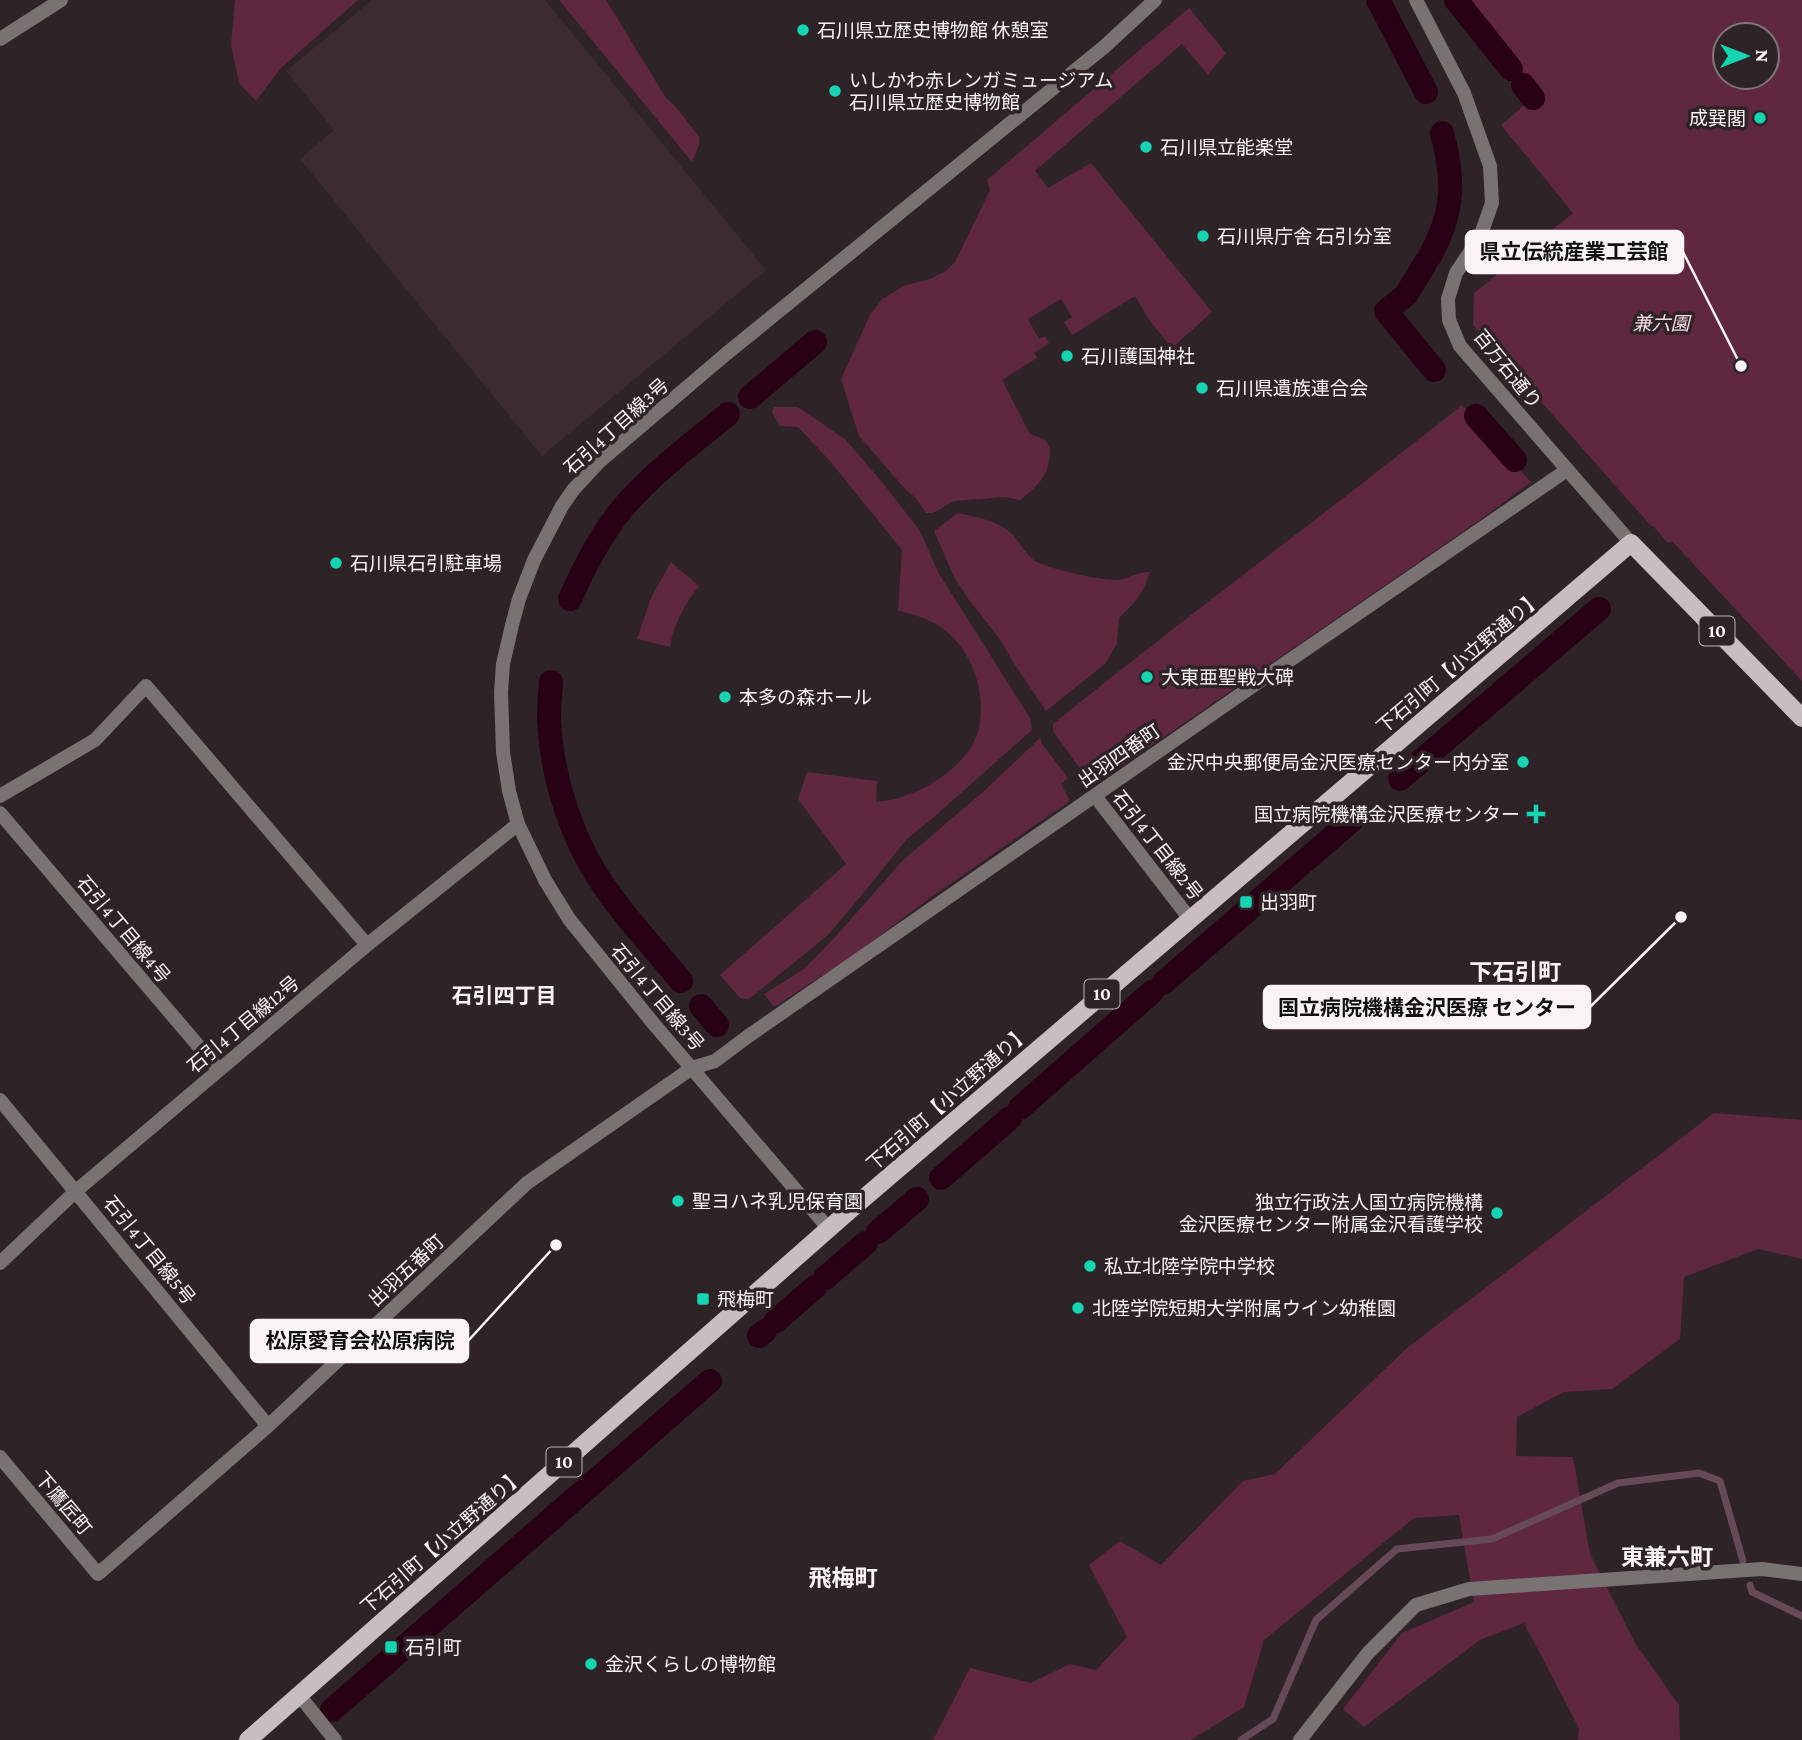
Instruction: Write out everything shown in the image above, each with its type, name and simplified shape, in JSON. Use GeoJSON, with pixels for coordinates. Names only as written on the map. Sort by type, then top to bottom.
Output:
{"type":"FeatureCollection","features":[{"type":"Feature","properties":{"kind":"main road","name":"10"},"geometry":{"type":"LineString","coordinates":[[1632,543],[1802,718]]}},
{"type":"Feature","properties":{"kind":"main road","name":"下石引町【小立野通り】"},"geometry":{"type":"LineString","coordinates":[[299,1695],[828,1229],[1632,543]]}},
{"type":"Feature","properties":{"kind":"main road","name":"10"},"geometry":{"type":"LineString","coordinates":[[248,1740],[299,1695]]}},
{"type":"Feature","properties":{"kind":"street"},"geometry":{"type":"LineString","coordinates":[[0,39],[61,0]]}},
{"type":"Feature","properties":{"kind":"street","name":"石引4丁目線3号"},"geometry":{"type":"LineString","coordinates":[[828,1229],[569,919],[545,880],[518,824],[503,752],[503,664],[519,599],[534,560],[562,506],[599,462],[1104,47],[1154,0]]}},
{"type":"Feature","properties":{"kind":"street","name":"百万石通り"},"geometry":{"type":"LineString","coordinates":[[1416,0],[1464,93],[1490,166],[1492,203],[1480,237],[1456,273],[1448,299],[1449,320],[1460,346],[1632,543]]}},
{"type":"Feature","properties":{"kind":"street","name":"出羽四番町"},"geometry":{"type":"LineString","coordinates":[[692,1068],[715,1061],[1567,470]]}},
{"type":"Feature","properties":{"kind":"street"},"geometry":{"type":"LineString","coordinates":[[0,796],[95,740],[146,686],[367,945]]}},
{"type":"Feature","properties":{"kind":"street","name":"石引4丁目線2号"},"geometry":{"type":"LineString","coordinates":[[1095,796],[1190,919]]}},
{"type":"Feature","properties":{"kind":"street","name":"石引4丁目線4号"},"geometry":{"type":"LineString","coordinates":[[0,813],[219,1070]]}},
{"type":"Feature","properties":{"kind":"street","name":"石引4丁目線12号"},"geometry":{"type":"LineString","coordinates":[[0,1264],[76,1191],[367,945],[518,824]]}},
{"type":"Feature","properties":{"kind":"street","name":"出羽五番町"},"geometry":{"type":"LineString","coordinates":[[98,1574],[268,1426],[527,1184],[692,1068]]}},
{"type":"Feature","properties":{"kind":"street","name":"石引4丁目線5号"},"geometry":{"type":"LineString","coordinates":[[0,1100],[268,1426]]}},
{"type":"Feature","properties":{"kind":"street","name":"下鷹匠町"},"geometry":{"type":"LineString","coordinates":[[0,1457],[98,1574]]}},
{"type":"Feature","properties":{"kind":"street"},"geometry":{"type":"LineString","coordinates":[[1300,1740],[1368,1653],[1416,1605],[1469,1589],[1762,1569],[1802,1574]]}},
{"type":"Feature","properties":{"kind":"street"},"geometry":{"type":"LineString","coordinates":[[299,1695],[335,1740]]}},
{"type":"Feature","properties":{"kind":"shaded area"},"geometry":{"type":"Polygon","coordinates":[[[372,0],[545,0],[766,270],[542,456],[300,159],[334,130],[286,71],[372,0]]]}},
{"type":"Feature","properties":{"kind":"green space"},"geometry":{"type":"Polygon","coordinates":[[[235,0],[358,0],[281,68],[256,101],[239,83],[231,45],[235,0]]]}},
{"type":"Feature","properties":{"kind":"green space"},"geometry":{"type":"Polygon","coordinates":[[[559,0],[606,0],[666,98],[699,136],[699,145],[692,162],[559,0]]]}},
{"type":"Feature","properties":{"kind":"green space","name":"兼六園"},"geometry":{"type":"Polygon","coordinates":[[[1458,0],[1802,0],[1802,681],[1672,541],[1668,543],[1651,526],[1473,325],[1474,293],[1573,213],[1501,125],[1534,97],[1458,0]]]}},
{"type":"Feature","properties":{"kind":"green space"},"geometry":{"type":"Polygon","coordinates":[[[1189,8],[1226,53],[1208,75],[1182,44],[1035,171],[1048,188],[1091,163],[1212,312],[1172,348],[1150,321],[1135,296],[1072,335],[1064,322],[1072,317],[1061,299],[1028,319],[1039,339],[1045,336],[1049,343],[1034,353],[1037,358],[1002,380],[1030,434],[1044,439],[1050,447],[1043,478],[1020,500],[1005,497],[954,501],[933,513],[926,513],[915,497],[859,436],[841,379],[870,315],[882,299],[906,285],[930,279],[946,271],[955,262],[990,190],[987,180],[1189,8]]]}},
{"type":"Feature","properties":{"kind":"green space"},"geometry":{"type":"Polygon","coordinates":[[[1462,405],[1531,482],[1480,520],[1100,781],[1093,771],[1084,774],[1053,731],[1053,724],[1462,405]]]}},
{"type":"Feature","properties":{"kind":"green space"},"geometry":{"type":"Polygon","coordinates":[[[774,407],[798,407],[846,440],[882,482],[920,531],[938,572],[1030,718],[1032,730],[907,839],[827,936],[749,999],[740,998],[720,975],[846,864],[798,799],[807,772],[877,781],[876,802],[908,795],[940,778],[967,753],[975,739],[981,710],[974,670],[961,647],[937,625],[921,617],[898,611],[902,550],[829,460],[798,427],[780,426],[772,412],[774,407]]]}},
{"type":"Feature","properties":{"kind":"green space"},"geometry":{"type":"Polygon","coordinates":[[[958,513],[987,520],[1008,530],[1035,561],[1056,569],[1111,580],[1150,572],[1144,588],[1119,618],[1117,643],[1106,663],[1046,711],[999,638],[954,577],[934,531],[958,513]]]}},
{"type":"Feature","properties":{"kind":"green space"},"geometry":{"type":"Polygon","coordinates":[[[671,562],[699,586],[680,615],[670,647],[637,639],[651,598],[671,562]]]}},
{"type":"Feature","properties":{"kind":"green space"},"geometry":{"type":"Polygon","coordinates":[[[1040,738],[1068,778],[1061,784],[1070,801],[934,895],[854,955],[774,1007],[764,994],[804,969],[903,860],[983,792],[1040,738]]]}},
{"type":"Feature","properties":{"kind":"green space"},"geometry":{"type":"Polygon","coordinates":[[[1714,1113],[1802,1120],[1802,1259],[1758,1249],[1684,1277],[1680,1339],[1612,1389],[1564,1392],[1517,1417],[1516,1456],[1573,1457],[1590,1554],[1635,1643],[1679,1705],[1680,1740],[1578,1740],[1579,1728],[1524,1623],[1480,1640],[1364,1727],[1343,1709],[1402,1633],[1474,1602],[1459,1515],[1414,1518],[1264,1640],[1244,1707],[1191,1740],[933,1740],[970,1668],[1031,1683],[1070,1664],[1096,1670],[1127,1637],[1089,1565],[1120,1541],[1161,1565],[1243,1481],[1275,1474],[1407,1348],[1714,1113]]]}},
{"type":"Feature","properties":{"kind":"waterway"},"geometry":{"type":"LineString","coordinates":[[1378,0],[1426,92]]}},
{"type":"Feature","properties":{"kind":"waterway"},"geometry":{"type":"LineString","coordinates":[[1456,0],[1511,69]]}},
{"type":"Feature","properties":{"kind":"waterway"},"geometry":{"type":"LineString","coordinates":[[1523,85],[1533,98]]}},
{"type":"Feature","properties":{"kind":"waterway"},"geometry":{"type":"LineString","coordinates":[[1430,256],[1444,225],[1450,196],[1449,166],[1442,133]]}},
{"type":"Feature","properties":{"kind":"waterway"},"geometry":{"type":"LineString","coordinates":[[1426,262],[1406,295],[1386,311],[1434,370]]}},
{"type":"Feature","properties":{"kind":"waterway"},"geometry":{"type":"LineString","coordinates":[[750,397],[815,342]]}},
{"type":"Feature","properties":{"kind":"waterway"},"geometry":{"type":"LineString","coordinates":[[570,599],[593,552],[622,509],[659,471],[728,414]]}},
{"type":"Feature","properties":{"kind":"waterway"},"geometry":{"type":"LineString","coordinates":[[1476,416],[1515,460]]}},
{"type":"Feature","properties":{"kind":"waterway"},"geometry":{"type":"LineString","coordinates":[[1400,779],[1599,609]]}},
{"type":"Feature","properties":{"kind":"waterway"},"geometry":{"type":"LineString","coordinates":[[551,682],[550,737],[556,775],[573,829],[589,862],[609,893],[681,981]]}},
{"type":"Feature","properties":{"kind":"waterway"},"geometry":{"type":"LineString","coordinates":[[1163,983],[1351,821]]}},
{"type":"Feature","properties":{"kind":"waterway"},"geometry":{"type":"LineString","coordinates":[[1020,1108],[1152,992]]}},
{"type":"Feature","properties":{"kind":"waterway"},"geometry":{"type":"LineString","coordinates":[[701,1006],[717,1025]]}},
{"type":"Feature","properties":{"kind":"waterway"},"geometry":{"type":"LineString","coordinates":[[941,1178],[1010,1118]]}},
{"type":"Feature","properties":{"kind":"waterway"},"geometry":{"type":"LineString","coordinates":[[878,1232],[917,1199]]}},
{"type":"Feature","properties":{"kind":"waterway"},"geometry":{"type":"LineString","coordinates":[[825,1278],[866,1243]]}},
{"type":"Feature","properties":{"kind":"waterway"},"geometry":{"type":"LineString","coordinates":[[775,1322],[815,1287]]}},
{"type":"Feature","properties":{"kind":"waterway"},"geometry":{"type":"LineString","coordinates":[[759,1336],[765,1331]]}},
{"type":"Feature","properties":{"kind":"waterway"},"geometry":{"type":"LineString","coordinates":[[332,1710],[710,1381]]}},
{"type":"Feature","properties":{"kind":"waterway"},"geometry":{"type":"LineString","coordinates":[[1241,1740],[1273,1719],[1316,1620],[1397,1549],[1492,1539],[1618,1483],[1699,1473],[1720,1481],[1743,1561]]}},
{"type":"Feature","properties":{"kind":"waterway"},"geometry":{"type":"LineString","coordinates":[[1750,1585],[1752,1592],[1802,1616]]}},
{"type":"Feature","properties":{"kind":"place","name":"石川県立歴史博物館 休憩室"},"geometry":{"type":"Point","coordinates":[803,30]}},
{"type":"Feature","properties":{"kind":"place","name":"いしかわ赤レンガミュージアム 石川県立歴史博物館"},"geometry":{"type":"Point","coordinates":[835,91]}},
{"type":"Feature","properties":{"kind":"place","name":"成巽閣"},"geometry":{"type":"Point","coordinates":[1760,118]}},
{"type":"Feature","properties":{"kind":"place","name":"石川県立能楽堂"},"geometry":{"type":"Point","coordinates":[1146,147]}},
{"type":"Feature","properties":{"kind":"place","name":"石川県庁舎 石引分室"},"geometry":{"type":"Point","coordinates":[1203,236]}},
{"type":"Feature","properties":{"kind":"place","name":"石川護国神社"},"geometry":{"type":"Point","coordinates":[1067,356]}},
{"type":"Feature","properties":{"kind":"place","name":"県立伝統産業工芸館"},"geometry":{"type":"Point","coordinates":[1741,366]}},
{"type":"Feature","properties":{"kind":"place","name":"石川県遺族連合会"},"geometry":{"type":"Point","coordinates":[1202,388]}},
{"type":"Feature","properties":{"kind":"place","name":"石川県石引駐車場"},"geometry":{"type":"Point","coordinates":[336,563]}},
{"type":"Feature","properties":{"kind":"place","name":"大東亜聖戦大碑"},"geometry":{"type":"Point","coordinates":[1147,677]}},
{"type":"Feature","properties":{"kind":"place","name":"本多の森ホール"},"geometry":{"type":"Point","coordinates":[725,697]}},
{"type":"Feature","properties":{"kind":"place","name":"金沢中央郵便局金沢医療センター内分室"},"geometry":{"type":"Point","coordinates":[1523,762]}},
{"type":"Feature","properties":{"kind":"place","name":"国立病院機構金沢医療センター"},"geometry":{"type":"Point","coordinates":[1536,814]}},
{"type":"Feature","properties":{"kind":"place","name":"出羽町"},"geometry":{"type":"Point","coordinates":[1246,902]}},
{"type":"Feature","properties":{"kind":"place","name":"国立病院機構金沢医療 センター"},"geometry":{"type":"Point","coordinates":[1681,917]}},
{"type":"Feature","properties":{"kind":"place","name":"聖ヨハネ乳児保育園"},"geometry":{"type":"Point","coordinates":[678,1201]}},
{"type":"Feature","properties":{"kind":"place","name":"独立行政法人国立病院機構 金沢医療センター附属金沢看護学校"},"geometry":{"type":"Point","coordinates":[1497,1213]}},
{"type":"Feature","properties":{"kind":"place","name":"松原愛育会松原病院"},"geometry":{"type":"Point","coordinates":[556,1245]}},
{"type":"Feature","properties":{"kind":"place","name":"私立北陸学院中学校"},"geometry":{"type":"Point","coordinates":[1090,1266]}},
{"type":"Feature","properties":{"kind":"place","name":"飛梅町"},"geometry":{"type":"Point","coordinates":[703,1299]}},
{"type":"Feature","properties":{"kind":"place","name":"北陸学院短期大学附属ウイン幼稚園"},"geometry":{"type":"Point","coordinates":[1078,1308]}},
{"type":"Feature","properties":{"kind":"place","name":"石引町"},"geometry":{"type":"Point","coordinates":[391,1647]}},
{"type":"Feature","properties":{"kind":"place","name":"金沢くらしの博物館"},"geometry":{"type":"Point","coordinates":[591,1664]}},
{"type":"Feature","properties":{"kind":"district","name":"下石引町"},"geometry":{"type":"Point","coordinates":[1515,972]}},
{"type":"Feature","properties":{"kind":"district","name":"石引四丁目"},"geometry":{"type":"Point","coordinates":[504,996]}},
{"type":"Feature","properties":{"kind":"district","name":"東兼六町"},"geometry":{"type":"Point","coordinates":[1667,1557]}},
{"type":"Feature","properties":{"kind":"district","name":"飛梅町"},"geometry":{"type":"Point","coordinates":[843,1578]}}]}
